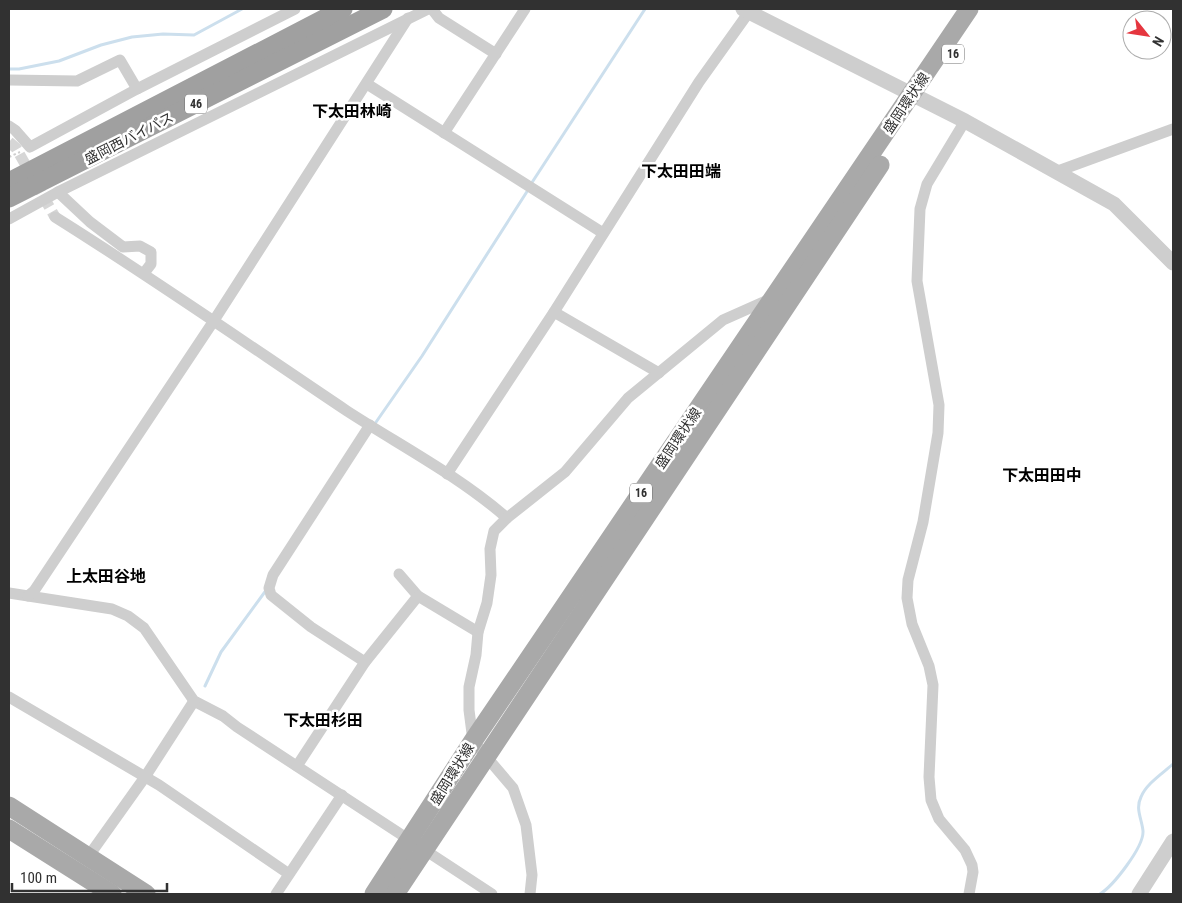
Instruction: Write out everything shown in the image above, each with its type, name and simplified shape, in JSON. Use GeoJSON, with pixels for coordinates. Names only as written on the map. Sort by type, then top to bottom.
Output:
{"type":"FeatureCollection","features":[{"type":"Feature","properties":{"kind":"highway","name":"盛岡西バイパス"},"geometry":{"type":"LineString","coordinates":[[9,182],[343,9]]}},
{"type":"Feature","properties":{"kind":"highway","name":"盛岡西バイパス"},"geometry":{"type":"LineString","coordinates":[[9,198],[383,9]]}},
{"type":"Feature","properties":{"kind":"main road","name":"盛岡環状線"},"geometry":{"type":"LineString","coordinates":[[374,894],[487,756],[918,97],[968,9]]}},
{"type":"Feature","properties":{"kind":"main road","name":"盛岡環状線"},"geometry":{"type":"LineString","coordinates":[[395,894],[416,845],[473,740],[775,297],[983,9]]}},
{"type":"Feature","properties":{"kind":"main road"},"geometry":{"type":"LineString","coordinates":[[9,806],[146,894]]}},
{"type":"Feature","properties":{"kind":"main road"},"geometry":{"type":"LineString","coordinates":[[9,828],[112,894]]}},
{"type":"Feature","properties":{"kind":"street"},"geometry":{"type":"LineString","coordinates":[[9,126],[30,147],[137,89],[295,9]]}},
{"type":"Feature","properties":{"kind":"street"},"geometry":{"type":"LineString","coordinates":[[9,219],[58,192],[428,9]]}},
{"type":"Feature","properties":{"kind":"street"},"geometry":{"type":"LineString","coordinates":[[432,9],[439,18],[496,54]]}},
{"type":"Feature","properties":{"kind":"street"},"geometry":{"type":"LineString","coordinates":[[444,133],[525,9]]}},
{"type":"Feature","properties":{"kind":"street"},"geometry":{"type":"LineString","coordinates":[[447,474],[554,312],[746,10],[966,121],[1114,204],[1173,263]]}},
{"type":"Feature","properties":{"kind":"street"},"geometry":{"type":"LineString","coordinates":[[28,596],[34,591],[213,322],[408,18]]}},
{"type":"Feature","properties":{"kind":"street"},"geometry":{"type":"LineString","coordinates":[[9,80],[77,81],[120,60],[137,89]]}},
{"type":"Feature","properties":{"kind":"street"},"geometry":{"type":"LineString","coordinates":[[367,84],[603,233]]}},
{"type":"Feature","properties":{"kind":"street"},"geometry":{"type":"LineString","coordinates":[[966,121],[927,184],[920,209],[917,281],[939,405],[938,433],[923,522],[908,580],[907,598],[912,624],[929,666],[933,685],[929,777],[931,800],[939,819],[965,850],[972,865],[973,872],[969,894]]}},
{"type":"Feature","properties":{"kind":"street"},"geometry":{"type":"LineString","coordinates":[[1058,171],[1173,129]]}},
{"type":"Feature","properties":{"kind":"street"},"geometry":{"type":"LineString","coordinates":[[58,192],[90,222],[123,247],[140,246],[151,252],[151,264],[144,273]]}},
{"type":"Feature","properties":{"kind":"street"},"geometry":{"type":"LineString","coordinates":[[54,217],[144,273],[213,322],[484,498],[507,518]]}},
{"type":"Feature","properties":{"kind":"street"},"geometry":{"type":"LineString","coordinates":[[530,894],[532,875],[526,825],[512,788],[473,740],[469,687],[476,655],[478,632],[487,603],[491,575],[490,549],[494,531],[507,518],[565,472],[628,398],[722,320],[775,297]]}},
{"type":"Feature","properties":{"kind":"street"},"geometry":{"type":"LineString","coordinates":[[554,312],[659,373]]}},
{"type":"Feature","properties":{"kind":"street"},"geometry":{"type":"LineString","coordinates":[[365,662],[297,617],[288,606],[271,595],[269,588],[273,575],[370,425]]}},
{"type":"Feature","properties":{"kind":"street"},"geometry":{"type":"LineString","coordinates":[[399,574],[418,596],[478,632]]}},
{"type":"Feature","properties":{"kind":"street"},"geometry":{"type":"LineString","coordinates":[[9,594],[112,609],[128,616],[144,628],[194,701],[223,716],[492,894]]}},
{"type":"Feature","properties":{"kind":"street"},"geometry":{"type":"LineString","coordinates":[[296,766],[365,662],[418,596]]}},
{"type":"Feature","properties":{"kind":"street"},"geometry":{"type":"LineString","coordinates":[[9,697],[145,777],[289,874]]}},
{"type":"Feature","properties":{"kind":"street"},"geometry":{"type":"LineString","coordinates":[[88,857],[145,777],[194,701]]}},
{"type":"Feature","properties":{"kind":"street"},"geometry":{"type":"LineString","coordinates":[[276,894],[342,795]]}},
{"type":"Feature","properties":{"kind":"street"},"geometry":{"type":"LineString","coordinates":[[1139,894],[1173,841]]}},
{"type":"Feature","properties":{"kind":"waterway"},"geometry":{"type":"LineString","coordinates":[[9,69],[19,69],[59,61],[101,45],[132,37],[163,34],[194,35],[242,9]]}},
{"type":"Feature","properties":{"kind":"waterway"},"geometry":{"type":"LineString","coordinates":[[531,184],[645,9]]}},
{"type":"Feature","properties":{"kind":"waterway"},"geometry":{"type":"LineString","coordinates":[[374,425],[422,356],[528,190]]}},
{"type":"Feature","properties":{"kind":"waterway"},"geometry":{"type":"LineString","coordinates":[[205,686],[221,652],[267,589]]}},
{"type":"Feature","properties":{"kind":"waterway"},"geometry":{"type":"LineString","coordinates":[[1100,894],[1120,875],[1139,846],[1143,831],[1139,814],[1139,801],[1143,792],[1173,764]]}},
{"type":"Feature","properties":{"kind":"tunnel"},"geometry":{"type":"LineString","coordinates":[[9,142],[16,148],[55,217]]}},
{"type":"Feature","properties":{"kind":"district","name":"下太田林崎"},"geometry":{"type":"Point","coordinates":[352,111]}},
{"type":"Feature","properties":{"kind":"district","name":"下太田田端"},"geometry":{"type":"Point","coordinates":[681,171]}},
{"type":"Feature","properties":{"kind":"district","name":"下太田田中"},"geometry":{"type":"Point","coordinates":[1042,475]}},
{"type":"Feature","properties":{"kind":"district","name":"上太田谷地"},"geometry":{"type":"Point","coordinates":[106,576]}},
{"type":"Feature","properties":{"kind":"district","name":"下太田杉田"},"geometry":{"type":"Point","coordinates":[323,720]}}]}
